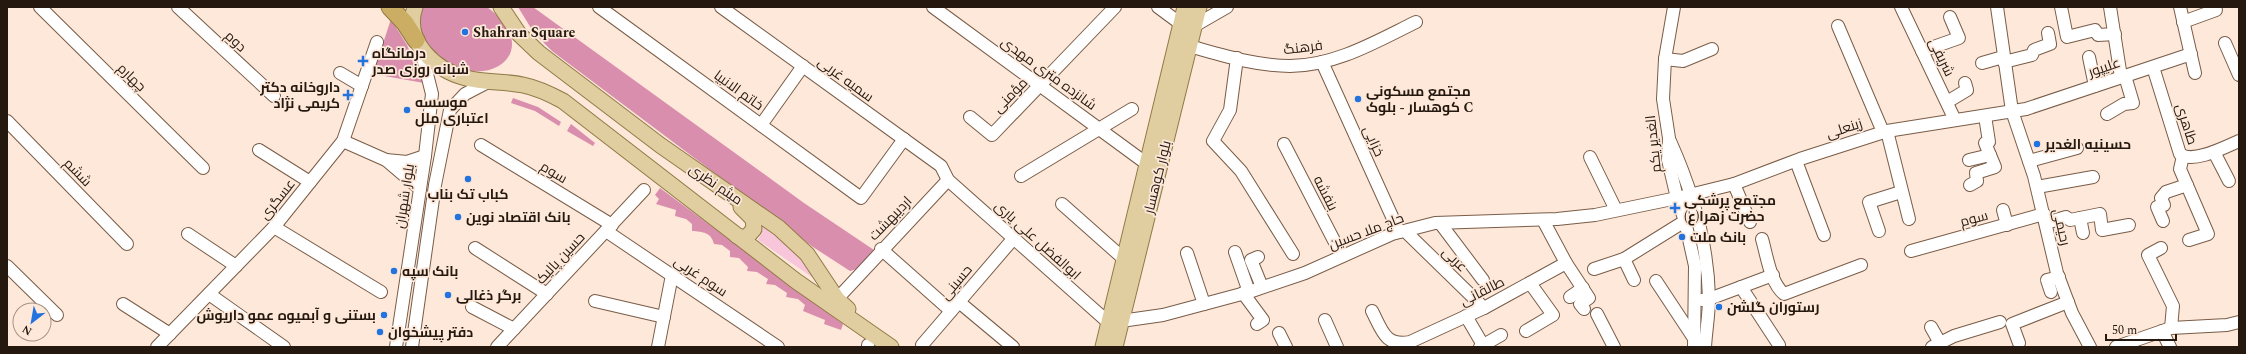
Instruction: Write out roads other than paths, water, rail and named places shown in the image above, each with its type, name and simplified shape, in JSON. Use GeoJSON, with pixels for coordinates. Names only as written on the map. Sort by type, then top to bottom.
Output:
{"type":"FeatureCollection","features":[{"type":"Feature","properties":{"kind":"highway"},"geometry":{"type":"LineString","coordinates":[[390,7],[405,23],[418,45]]}},
{"type":"Feature","properties":{"kind":"main road"},"geometry":{"type":"LineString","coordinates":[[415,7],[412,26],[418,45]]}},
{"type":"Feature","properties":{"kind":"main road","name":"بلوار کوهسار"},"geometry":{"type":"LineString","coordinates":[[1103,347],[1115,322],[1189,46],[1185,7]]}},
{"type":"Feature","properties":{"kind":"main road","name":"بلوار کوهسار"},"geometry":{"type":"LineString","coordinates":[[1115,347],[1115,322],[1124,258],[1147,164],[1188,25],[1198,7]]}},
{"type":"Feature","properties":{"kind":"main road","name":"میثم نظری"},"geometry":{"type":"LineString","coordinates":[[504,8],[520,34],[539,53],[718,186],[747,204],[792,238],[819,270],[837,298],[867,326],[898,347]]}},
{"type":"Feature","properties":{"kind":"main road","name":"میثم نظری"},"geometry":{"type":"LineString","coordinates":[[418,45],[432,60],[453,73],[488,82],[509,82],[541,89],[563,101],[796,281],[891,347]]}},
{"type":"Feature","properties":{"kind":"main road"},"geometry":{"type":"LineString","coordinates":[[718,186],[753,219],[754,229],[751,234],[746,238],[737,236]]}},
{"type":"Feature","properties":{"kind":"street","name":"چهارم"},"geometry":{"type":"LineString","coordinates":[[40,7],[203,168]]}},
{"type":"Feature","properties":{"kind":"street","name":"دوم"},"geometry":{"type":"LineString","coordinates":[[178,7],[274,96]]}},
{"type":"Feature","properties":{"kind":"street","name":"خاتم الانبیا"},"geometry":{"type":"LineString","coordinates":[[599,7],[861,198],[904,139]]}},
{"type":"Feature","properties":{"kind":"street","name":"سمیه غربی"},"geometry":{"type":"LineString","coordinates":[[721,7],[941,166],[948,180]]}},
{"type":"Feature","properties":{"kind":"street","name":"شانزده متری مهدی"},"geometry":{"type":"LineString","coordinates":[[933,7],[1147,164]]}},
{"type":"Feature","properties":{"kind":"street","name":"مؤمنی"},"geometry":{"type":"LineString","coordinates":[[970,117],[992,135],[1115,7]]}},
{"type":"Feature","properties":{"kind":"street"},"geometry":{"type":"LineString","coordinates":[[1158,7],[1188,25],[1227,7]]}},
{"type":"Feature","properties":{"kind":"street","name":"الغدیر یکم"},"geometry":{"type":"LineString","coordinates":[[1674,7],[1665,59],[1663,100],[1669,138],[1668,160],[1677,198],[1685,221],[1695,266],[1696,300],[1693,342]]}},
{"type":"Feature","properties":{"kind":"street","name":"شریفی"},"geometry":{"type":"LineString","coordinates":[[1901,7],[1955,120]]}},
{"type":"Feature","properties":{"kind":"street"},"geometry":{"type":"LineString","coordinates":[[1997,7],[2012,111]]}},
{"type":"Feature","properties":{"kind":"street"},"geometry":{"type":"LineString","coordinates":[[2061,7],[2067,37],[2095,30],[2098,35],[2115,32]]}},
{"type":"Feature","properties":{"kind":"street"},"geometry":{"type":"LineString","coordinates":[[2107,114],[2124,104],[2133,103],[2123,77],[2110,7]]}},
{"type":"Feature","properties":{"kind":"street"},"geometry":{"type":"LineString","coordinates":[[2180,7],[2195,73]]}},
{"type":"Feature","properties":{"kind":"street"},"geometry":{"type":"LineString","coordinates":[[2183,22],[2217,12]]}},
{"type":"Feature","properties":{"kind":"street"},"geometry":{"type":"LineString","coordinates":[[1922,51],[1959,38],[1950,17]]}},
{"type":"Feature","properties":{"kind":"street","name":"فرهنگ"},"geometry":{"type":"LineString","coordinates":[[1189,46],[1265,64],[1291,66],[1322,62],[1350,53],[1416,22]]}},
{"type":"Feature","properties":{"kind":"street"},"geometry":{"type":"LineString","coordinates":[[1838,26],[1885,131],[1909,219]]}},
{"type":"Feature","properties":{"kind":"street"},"geometry":{"type":"LineString","coordinates":[[1982,62],[2032,55],[2034,50],[2050,44],[2048,33]]}},
{"type":"Feature","properties":{"kind":"street","name":"عسگری"},"geometry":{"type":"LineString","coordinates":[[157,347],[274,228],[343,141],[377,42]]}},
{"type":"Feature","properties":{"kind":"street"},"geometry":{"type":"LineString","coordinates":[[2225,43],[2239,74]]}},
{"type":"Feature","properties":{"kind":"street","name":"بلوار شهران"},"geometry":{"type":"LineString","coordinates":[[396,347],[425,156],[432,94],[418,45]]}},
{"type":"Feature","properties":{"kind":"street"},"geometry":{"type":"LineString","coordinates":[[1665,59],[1684,61],[1712,49]]}},
{"type":"Feature","properties":{"kind":"street","name":"علیپور"},"geometry":{"type":"LineString","coordinates":[[2026,109],[2191,54]]}},
{"type":"Feature","properties":{"kind":"street"},"geometry":{"type":"LineString","coordinates":[[2089,57],[2095,86]]}},
{"type":"Feature","properties":{"kind":"street"},"geometry":{"type":"LineString","coordinates":[[1236,58],[1230,110],[1213,141],[1241,171],[1293,254]]}},
{"type":"Feature","properties":{"kind":"street","name":"خزایی"},"geometry":{"type":"LineString","coordinates":[[1322,62],[1402,232]]}},
{"type":"Feature","properties":{"kind":"street"},"geometry":{"type":"LineString","coordinates":[[761,125],[803,66]]}},
{"type":"Feature","properties":{"kind":"street","name":"طاهری"},"geometry":{"type":"LineString","coordinates":[[2153,66],[2180,154],[2189,158],[2214,152],[2239,141]]}},
{"type":"Feature","properties":{"kind":"street"},"geometry":{"type":"LineString","coordinates":[[340,73],[362,86]]}},
{"type":"Feature","properties":{"kind":"street","name":"بلوار شهران"},"geometry":{"type":"LineString","coordinates":[[412,347],[435,185],[450,110],[465,94],[488,82]]}},
{"type":"Feature","properties":{"kind":"street"},"geometry":{"type":"LineString","coordinates":[[1947,102],[1967,90],[1965,83]]}},
{"type":"Feature","properties":{"kind":"street"},"geometry":{"type":"LineString","coordinates":[[1022,176],[1100,130],[1132,109]]}},
{"type":"Feature","properties":{"kind":"street","name":"زینعلی"},"geometry":{"type":"LineString","coordinates":[[1677,198],[1734,184],[1885,131],[2026,109]]}},
{"type":"Feature","properties":{"kind":"street","name":"رحیمی"},"geometry":{"type":"LineString","coordinates":[[2012,111],[2037,187],[2059,277],[2087,346]]}},
{"type":"Feature","properties":{"kind":"street"},"geometry":{"type":"LineString","coordinates":[[1970,185],[1978,182],[1976,173],[1995,167],[1985,143],[1989,142],[1985,116]]}},
{"type":"Feature","properties":{"kind":"street","name":"ششم"},"geometry":{"type":"LineString","coordinates":[[7,121],[127,244]]}},
{"type":"Feature","properties":{"kind":"street"},"geometry":{"type":"LineString","coordinates":[[1669,138],[1700,225],[1706,264],[1709,299],[1704,347]]}},
{"type":"Feature","properties":{"kind":"street"},"geometry":{"type":"LineString","coordinates":[[343,141],[386,160],[420,189]]}},
{"type":"Feature","properties":{"kind":"street","name":"بنفشه"},"geometry":{"type":"LineString","coordinates":[[1284,144],[1342,256]]}},
{"type":"Feature","properties":{"kind":"street","name":"سوم"},"geometry":{"type":"LineString","coordinates":[[481,145],[609,228]]}},
{"type":"Feature","properties":{"kind":"street"},"geometry":{"type":"LineString","coordinates":[[2029,161],[2077,148]]}},
{"type":"Feature","properties":{"kind":"street"},"geometry":{"type":"LineString","coordinates":[[259,150],[310,182]]}},
{"type":"Feature","properties":{"kind":"street"},"geometry":{"type":"LineString","coordinates":[[2214,152],[2229,181]]}},
{"type":"Feature","properties":{"kind":"street"},"geometry":{"type":"LineString","coordinates":[[1969,160],[1990,154]]}},
{"type":"Feature","properties":{"kind":"street"},"geometry":{"type":"LineString","coordinates":[[386,160],[407,162],[425,156]]}},
{"type":"Feature","properties":{"kind":"street"},"geometry":{"type":"LineString","coordinates":[[2183,156],[2180,169],[2208,234],[2189,240]]}},
{"type":"Feature","properties":{"kind":"street"},"geometry":{"type":"LineString","coordinates":[[1590,157],[1616,210]]}},
{"type":"Feature","properties":{"kind":"street"},"geometry":{"type":"LineString","coordinates":[[1796,161],[1824,235]]}},
{"type":"Feature","properties":{"kind":"street"},"geometry":{"type":"LineString","coordinates":[[2037,187],[2093,177]]}},
{"type":"Feature","properties":{"kind":"street","name":"ابوالفضل علی یاری"},"geometry":{"type":"LineString","coordinates":[[948,180],[1013,238],[1115,322]]}},
{"type":"Feature","properties":{"kind":"street","name":"اردیبهشت"},"geometry":{"type":"LineString","coordinates":[[837,298],[881,249],[948,180]]}},
{"type":"Feature","properties":{"kind":"street"},"geometry":{"type":"LineString","coordinates":[[1734,184],[1750,222]]}},
{"type":"Feature","properties":{"kind":"street"},"geometry":{"type":"LineString","coordinates":[[2163,221],[2157,207],[2164,205],[2162,198],[2166,192],[2187,185]]}},
{"type":"Feature","properties":{"kind":"street","name":"حسین پالیک"},"geometry":{"type":"LineString","coordinates":[[497,347],[644,190]]}},
{"type":"Feature","properties":{"kind":"street"},"geometry":{"type":"LineString","coordinates":[[1879,231],[1869,202],[1901,192]]}},
{"type":"Feature","properties":{"kind":"street","name":"حاج ملا حسین"},"geometry":{"type":"LineString","coordinates":[[1115,322],[1143,319],[1246,292],[1305,273],[1342,256],[1402,232],[1440,223],[1543,220],[1616,210],[1677,198]]}},
{"type":"Feature","properties":{"kind":"street"},"geometry":{"type":"LineString","coordinates":[[1062,204],[1124,258]]}},
{"type":"Feature","properties":{"kind":"street"},"geometry":{"type":"LineString","coordinates":[[2003,210],[2007,225]]}},
{"type":"Feature","properties":{"kind":"street","name":"سوم"},"geometry":{"type":"LineString","coordinates":[[1911,251],[2007,225],[2045,219],[2066,217],[2070,220],[2100,214],[2102,230],[2129,225]]}},
{"type":"Feature","properties":{"kind":"street"},"geometry":{"type":"LineString","coordinates":[[2080,218],[2083,233]]}},
{"type":"Feature","properties":{"kind":"street"},"geometry":{"type":"LineString","coordinates":[[1543,220],[1566,263],[1589,298],[1580,304],[1584,309]]}},
{"type":"Feature","properties":{"kind":"street"},"geometry":{"type":"LineString","coordinates":[[1594,269],[1624,259],[1685,221]]}},
{"type":"Feature","properties":{"kind":"street"},"geometry":{"type":"LineString","coordinates":[[1440,223],[1483,280]]}},
{"type":"Feature","properties":{"kind":"street"},"geometry":{"type":"LineString","coordinates":[[274,228],[381,292]]}},
{"type":"Feature","properties":{"kind":"street","name":"سوم غربی"},"geometry":{"type":"LineString","coordinates":[[609,228],[672,275],[778,347]]}},
{"type":"Feature","properties":{"kind":"street","name":"عربی"},"geometry":{"type":"LineString","coordinates":[[1402,232],[1484,308]]}},
{"type":"Feature","properties":{"kind":"street"},"geometry":{"type":"LineString","coordinates":[[188,234],[236,266]]}},
{"type":"Feature","properties":{"kind":"street","name":"حسینی"},"geometry":{"type":"LineString","coordinates":[[922,345],[1013,238]]}},
{"type":"Feature","properties":{"kind":"street"},"geometry":{"type":"LineString","coordinates":[[1762,239],[1773,275],[1779,290],[1784,294],[1861,265]]}},
{"type":"Feature","properties":{"kind":"street"},"geometry":{"type":"LineString","coordinates":[[475,248],[547,294]]}},
{"type":"Feature","properties":{"kind":"street"},"geometry":{"type":"LineString","coordinates":[[2161,248],[2148,255],[2173,306],[2167,329],[2170,347]]}},
{"type":"Feature","properties":{"kind":"street"},"geometry":{"type":"LineString","coordinates":[[881,249],[951,311]]}},
{"type":"Feature","properties":{"kind":"street"},"geometry":{"type":"LineString","coordinates":[[1235,252],[1246,292],[1263,320],[1256,324]]}},
{"type":"Feature","properties":{"kind":"street"},"geometry":{"type":"LineString","coordinates":[[1187,253],[1204,304]]}},
{"type":"Feature","properties":{"kind":"street"},"geometry":{"type":"LineString","coordinates":[[1258,257],[1251,260],[1262,287]]}},
{"type":"Feature","properties":{"kind":"street"},"geometry":{"type":"LineString","coordinates":[[1624,259],[1634,280]]}},
{"type":"Feature","properties":{"kind":"street","name":"طالقانی"},"geometry":{"type":"LineString","coordinates":[[1372,311],[1386,336],[1392,342],[1412,345],[1566,263]]}},
{"type":"Feature","properties":{"kind":"street"},"geometry":{"type":"LineString","coordinates":[[7,266],[57,315]]}},
{"type":"Feature","properties":{"kind":"street"},"geometry":{"type":"LineString","coordinates":[[658,347],[672,275]]}},
{"type":"Feature","properties":{"kind":"street"},"geometry":{"type":"LineString","coordinates":[[1696,300],[1709,299],[1773,275]]}},
{"type":"Feature","properties":{"kind":"street"},"geometry":{"type":"LineString","coordinates":[[2051,292],[2047,280],[2059,277]]}},
{"type":"Feature","properties":{"kind":"street"},"geometry":{"type":"LineString","coordinates":[[1656,281],[1693,342]]}},
{"type":"Feature","properties":{"kind":"street"},"geometry":{"type":"LineString","coordinates":[[1526,331],[1553,315],[1530,283]]}},
{"type":"Feature","properties":{"kind":"street"},"geometry":{"type":"LineString","coordinates":[[1741,287],[1779,345]]}},
{"type":"Feature","properties":{"kind":"street"},"geometry":{"type":"LineString","coordinates":[[1570,297],[1583,288]]}},
{"type":"Feature","properties":{"kind":"street"},"geometry":{"type":"LineString","coordinates":[[209,294],[284,347]]}},
{"type":"Feature","properties":{"kind":"street"},"geometry":{"type":"LineString","coordinates":[[595,301],[664,317]]}},
{"type":"Feature","properties":{"kind":"street"},"geometry":{"type":"LineString","coordinates":[[959,302],[1013,347]]}},
{"type":"Feature","properties":{"kind":"street"},"geometry":{"type":"LineString","coordinates":[[2019,343],[2012,324],[2068,302]]}},
{"type":"Feature","properties":{"kind":"street"},"geometry":{"type":"LineString","coordinates":[[122,304],[170,334]]}},
{"type":"Feature","properties":{"kind":"street"},"geometry":{"type":"LineString","coordinates":[[472,306],[514,329]]}},
{"type":"Feature","properties":{"kind":"street"},"geometry":{"type":"LineString","coordinates":[[1597,314],[1614,347]]}},
{"type":"Feature","properties":{"kind":"street"},"geometry":{"type":"LineString","coordinates":[[1466,316],[1481,346],[1501,335]]}},
{"type":"Feature","properties":{"kind":"street"},"geometry":{"type":"LineString","coordinates":[[1325,320],[1336,347]]}},
{"type":"Feature","properties":{"kind":"street"},"geometry":{"type":"LineString","coordinates":[[1931,327],[1937,345],[1956,342],[2000,322]]}},
{"type":"Feature","properties":{"kind":"street"},"geometry":{"type":"LineString","coordinates":[[2116,347],[2167,329],[2227,325],[2239,322]]}},
{"type":"Feature","properties":{"kind":"street"},"geometry":{"type":"LineString","coordinates":[[1279,333],[1286,347]]}},
{"type":"Feature","properties":{"kind":"place","name":"Shahran Square"},"geometry":{"type":"Point","coordinates":[465,32]}},
{"type":"Feature","properties":{"kind":"place","name":"درمانگاه شبانه روزی صدر"},"geometry":{"type":"Point","coordinates":[363,61]}},
{"type":"Feature","properties":{"kind":"place","name":"داروخانه دکتر کریمی نژاد"},"geometry":{"type":"Point","coordinates":[348,95]}},
{"type":"Feature","properties":{"kind":"place","name":"مجتمع مسکونی کوهسار - بلوک C"},"geometry":{"type":"Point","coordinates":[1358,99]}},
{"type":"Feature","properties":{"kind":"place","name":"موسسه اعتباری ملل"},"geometry":{"type":"Point","coordinates":[407,110]}},
{"type":"Feature","properties":{"kind":"place","name":"حسینیه الغدیر"},"geometry":{"type":"Point","coordinates":[2037,144]}},
{"type":"Feature","properties":{"kind":"place","name":"کباب تک بناب"},"geometry":{"type":"Point","coordinates":[468,179]}},
{"type":"Feature","properties":{"kind":"place","name":"مجتمع پرشکی حضرت زهرا(ع)"},"geometry":{"type":"Point","coordinates":[1675,208]}},
{"type":"Feature","properties":{"kind":"place","name":"بانک اقتصاد نوین"},"geometry":{"type":"Point","coordinates":[458,217]}},
{"type":"Feature","properties":{"kind":"place","name":"بانک ملت"},"geometry":{"type":"Point","coordinates":[1682,237]}},
{"type":"Feature","properties":{"kind":"place","name":"بانک سپه"},"geometry":{"type":"Point","coordinates":[394,271]}},
{"type":"Feature","properties":{"kind":"place","name":"برگر ذغالی"},"geometry":{"type":"Point","coordinates":[448,295]}},
{"type":"Feature","properties":{"kind":"place","name":"رستوران گلشن"},"geometry":{"type":"Point","coordinates":[1719,307]}},
{"type":"Feature","properties":{"kind":"place","name":"بستنی و آبمیوه عمو داریوش"},"geometry":{"type":"Point","coordinates":[384,315]}},
{"type":"Feature","properties":{"kind":"place","name":"دفتر پیشخوان"},"geometry":{"type":"Point","coordinates":[380,332]}}]}
